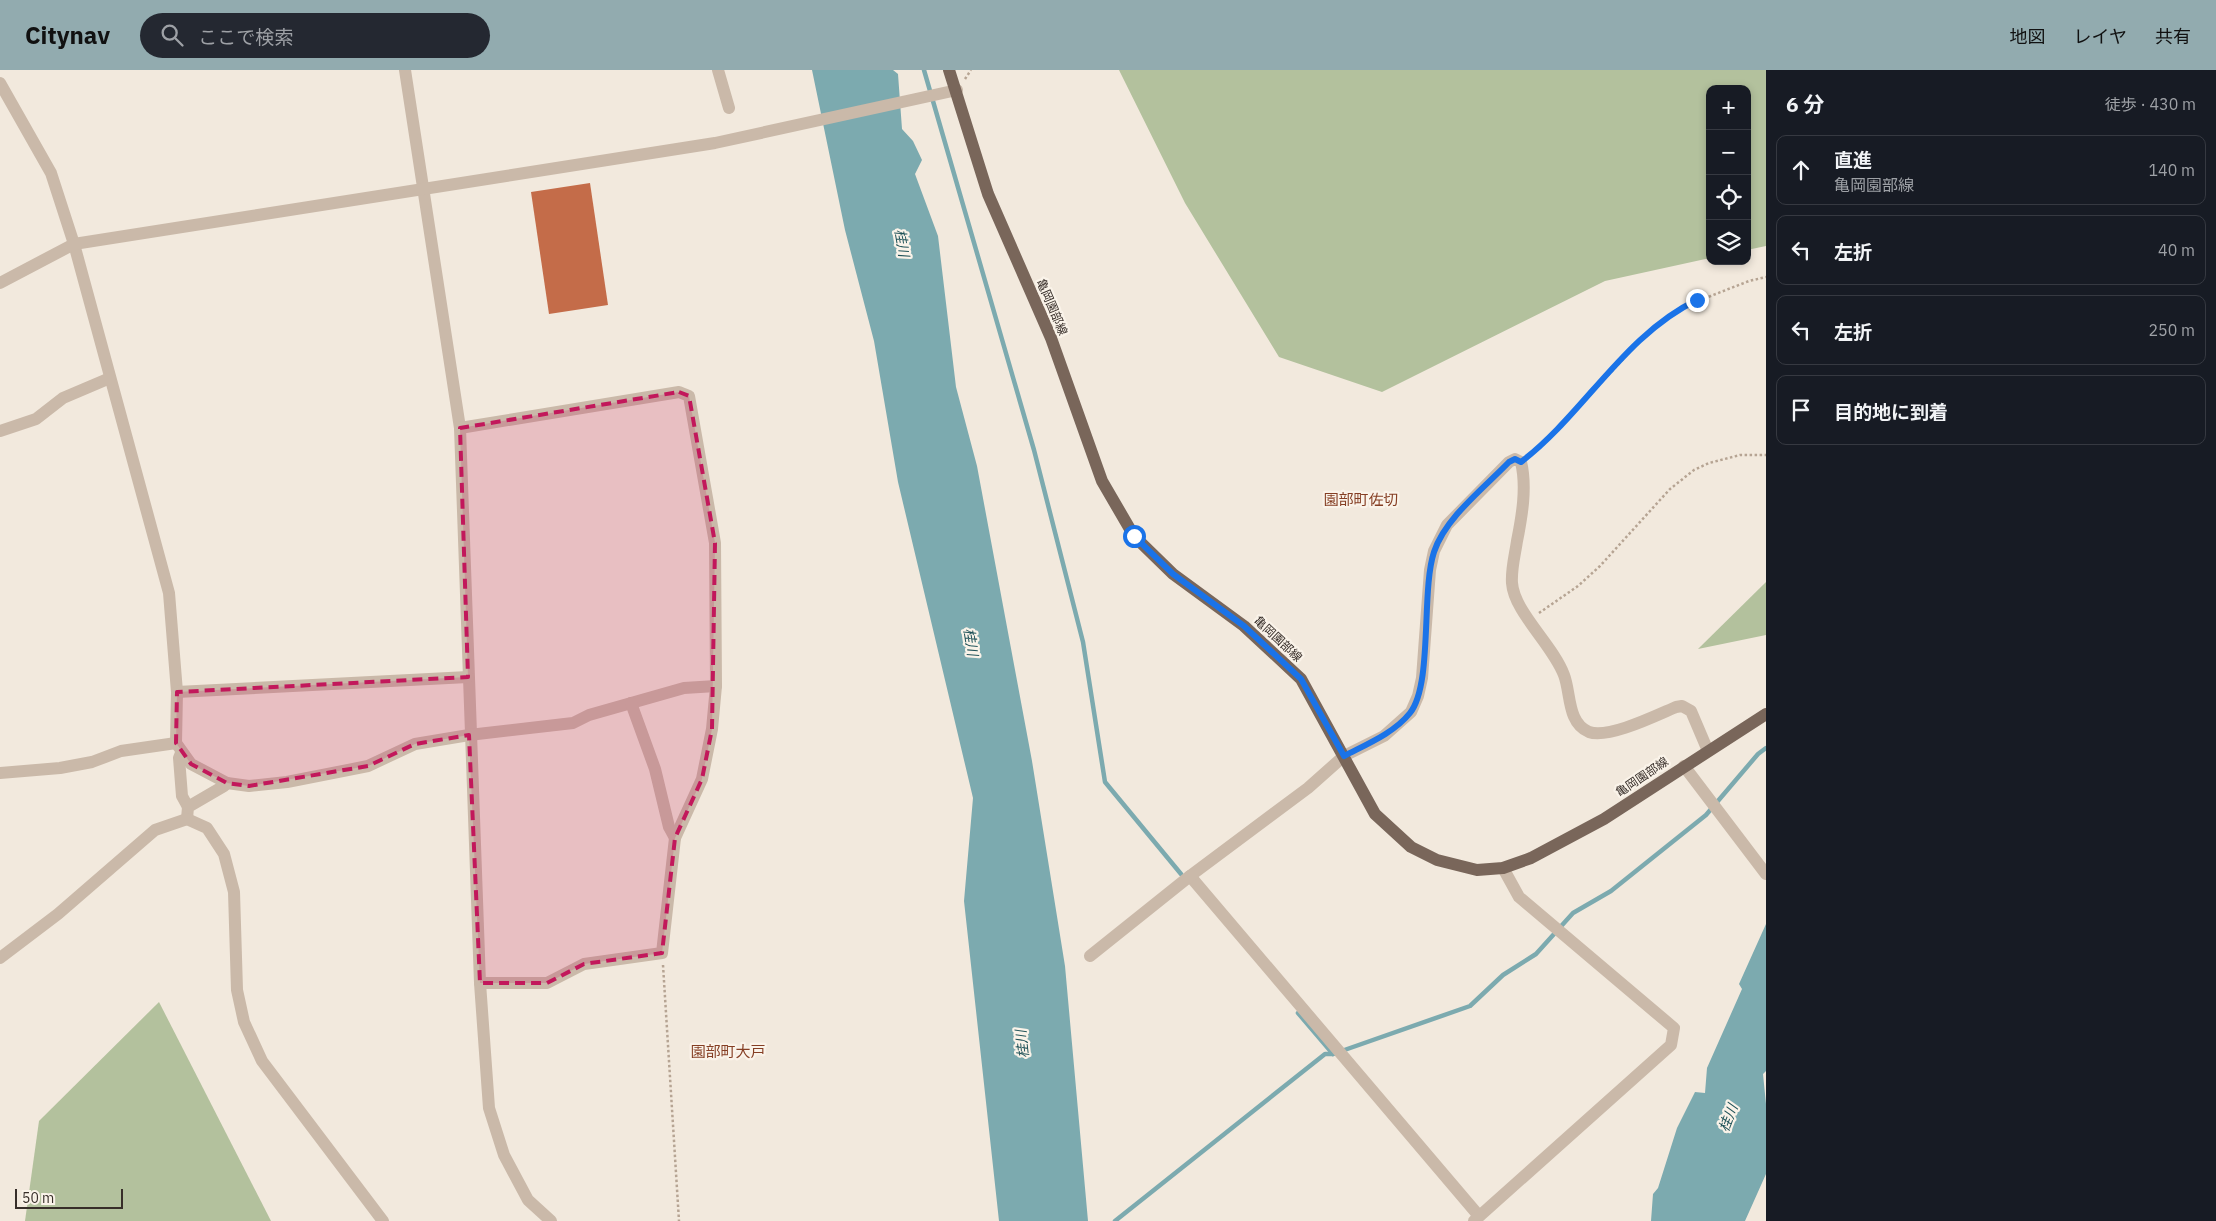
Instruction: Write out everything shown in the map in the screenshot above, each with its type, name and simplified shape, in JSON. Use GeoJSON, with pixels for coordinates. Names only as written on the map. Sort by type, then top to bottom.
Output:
{"type":"FeatureCollection","features":[{"type":"Feature","properties":{"kind":"main road","name":"亀岡園部線"},"geometry":{"type":"LineString","coordinates":[[949,70],[953,90],[988,194],[1050,338],[1102,481],[1134,536],[1173,574],[1244,626],[1301,679],[1375,814],[1411,848],[1437,860],[1477,870],[1503,868],[1531,858],[1604,819],[1766,714]]}},
{"type":"Feature","properties":{"kind":"street"},"geometry":{"type":"LineString","coordinates":[[405,70],[460,428],[469,734],[480,983],[489,1108],[504,1155],[528,1200],[551,1221]]}},
{"type":"Feature","properties":{"kind":"street"},"geometry":{"type":"LineString","coordinates":[[718,70],[729,108]]}},
{"type":"Feature","properties":{"kind":"street"},"geometry":{"type":"LineString","coordinates":[[0,83],[51,173],[74,244],[169,593],[177,692],[182,796],[187,813],[207,828],[224,854],[234,892],[237,990],[244,1022],[262,1061],[382,1221]]}},
{"type":"Feature","properties":{"kind":"street"},"geometry":{"type":"LineString","coordinates":[[0,283],[74,244],[715,143],[953,90]]}},
{"type":"Feature","properties":{"kind":"street"},"geometry":{"type":"LineString","coordinates":[[0,431],[36,420],[64,398],[110,378]]}},
{"type":"Feature","properties":{"kind":"street"},"geometry":{"type":"LineString","coordinates":[[460,428],[679,392],[689,396],[716,543],[716,686],[712,729],[702,778],[675,838],[662,953],[584,964],[547,983],[480,983]]}},
{"type":"Feature","properties":{"kind":"street"},"geometry":{"type":"LineString","coordinates":[[1090,956],[1190,876],[1308,788],[1344,756],[1384,736],[1411,712],[1418,696],[1422,678],[1430,570],[1434,551],[1447,526],[1509,462],[1515,459],[1521,462],[1524,474],[1522,512],[1512,570],[1512,584],[1515,596],[1551,649],[1564,675],[1574,716],[1581,727],[1591,733],[1607,732],[1682,706],[1691,711],[1708,751]]}},
{"type":"Feature","properties":{"kind":"street"},"geometry":{"type":"LineString","coordinates":[[177,692],[468,677]]}},
{"type":"Feature","properties":{"kind":"street"},"geometry":{"type":"LineString","coordinates":[[179,748],[191,764],[227,783],[249,786],[287,782],[368,766],[415,744],[469,734],[573,723],[589,715],[684,688],[716,686]]}},
{"type":"Feature","properties":{"kind":"street"},"geometry":{"type":"LineString","coordinates":[[631,703],[656,769],[669,827],[675,838]]}},
{"type":"Feature","properties":{"kind":"street"},"geometry":{"type":"LineString","coordinates":[[0,772],[60,768],[92,762],[121,751],[179,748]]}},
{"type":"Feature","properties":{"kind":"street"},"geometry":{"type":"LineString","coordinates":[[1684,766],[1766,874]]}},
{"type":"Feature","properties":{"kind":"street"},"geometry":{"type":"LineString","coordinates":[[0,958],[58,914],[155,830],[187,813],[227,783]]}},
{"type":"Feature","properties":{"kind":"street"},"geometry":{"type":"LineString","coordinates":[[1190,876],[1476,1219],[1671,1045],[1674,1028],[1519,898],[1503,868]]}},
{"type":"Feature","properties":{"kind":"path"},"geometry":{"type":"LineString","coordinates":[[1521,462],[1542,445],[1640,340],[1680,308],[1766,277]]}},
{"type":"Feature","properties":{"kind":"path"},"geometry":{"type":"LineString","coordinates":[[1529,619],[1578,586],[1600,566],[1670,489],[1694,470],[1709,463],[1740,455],[1766,455]]}},
{"type":"Feature","properties":{"kind":"path"},"geometry":{"type":"LineString","coordinates":[[662,953],[679,1221]]}},
{"type":"Feature","properties":{"kind":"highlighted area"},"geometry":{"type":"Polygon","coordinates":[[[679,392],[689,396],[715,543],[712,729],[702,779],[675,838],[662,953],[584,964],[547,983],[480,983],[469,735],[415,744],[368,766],[249,786],[227,783],[191,764],[176,743],[177,692],[468,677],[460,428],[679,392]]]}},
{"type":"Feature","properties":{"kind":"green space"},"geometry":{"type":"Polygon","coordinates":[[[1119,70],[1766,70],[1766,246],[1751,249],[1751,85],[1706,85],[1706,259],[1605,281],[1382,392],[1279,357],[1185,203],[1119,70]]]}},
{"type":"Feature","properties":{"kind":"green space"},"geometry":{"type":"Polygon","coordinates":[[[1766,582],[1766,635],[1698,649],[1766,582]]]}},
{"type":"Feature","properties":{"kind":"green space"},"geometry":{"type":"Polygon","coordinates":[[[159,1002],[271,1221],[25,1221],[39,1121],[159,1002]]]}},
{"type":"Feature","properties":{"kind":"water","name":"桂川"},"geometry":{"type":"Polygon","coordinates":[[[812,70],[893,70],[898,74],[902,129],[913,141],[922,160],[915,174],[938,236],[956,387],[977,466],[1032,761],[1065,966],[1088,1221],[999,1221],[964,901],[973,798],[898,482],[874,341],[845,230],[812,70]]]}},
{"type":"Feature","properties":{"kind":"water","name":"桂川"},"geometry":{"type":"Polygon","coordinates":[[[1766,924],[1766,1071],[1763,1074],[1766,1104],[1766,1174],[1745,1221],[1651,1221],[1653,1194],[1658,1188],[1677,1128],[1695,1092],[1705,1093],[1707,1068],[1742,989],[1739,984],[1766,924]]]}},
{"type":"Feature","properties":{"kind":"building"},"geometry":{"type":"Polygon","coordinates":[[[590,183],[608,305],[549,314],[531,192],[590,183]]]}},
{"type":"Feature","properties":{"kind":"waterway"},"geometry":{"type":"LineString","coordinates":[[924,70],[1034,450],[1083,642],[1105,782],[1181,874]]}},
{"type":"Feature","properties":{"kind":"waterway"},"geometry":{"type":"LineString","coordinates":[[1115,1221],[1325,1054],[1333,1054],[1470,1006],[1503,975],[1536,954],[1573,913],[1611,891],[1706,815],[1758,754],[1766,748]]}},
{"type":"Feature","properties":{"kind":"waterway"},"geometry":{"type":"LineString","coordinates":[[1298,1013],[1333,1054]]}},
{"type":"Feature","properties":{"kind":"district","name":"園部町佐切"},"geometry":{"type":"Point","coordinates":[1361,500]}},
{"type":"Feature","properties":{"kind":"district","name":"園部町大戸"},"geometry":{"type":"Point","coordinates":[728,1052]}},
{"type":"Feature","properties":{"kind":"route"},"geometry":{"type":"LineString","coordinates":[[1134,536],[1173,574],[1244,626],[1301,679],[1344,756],[1384,736],[1411,712],[1418,696],[1422,678],[1430,570],[1434,551],[1447,526],[1509,462],[1515,459],[1521,462],[1542,445],[1640,340],[1680,308],[1697,300]]}}]}
